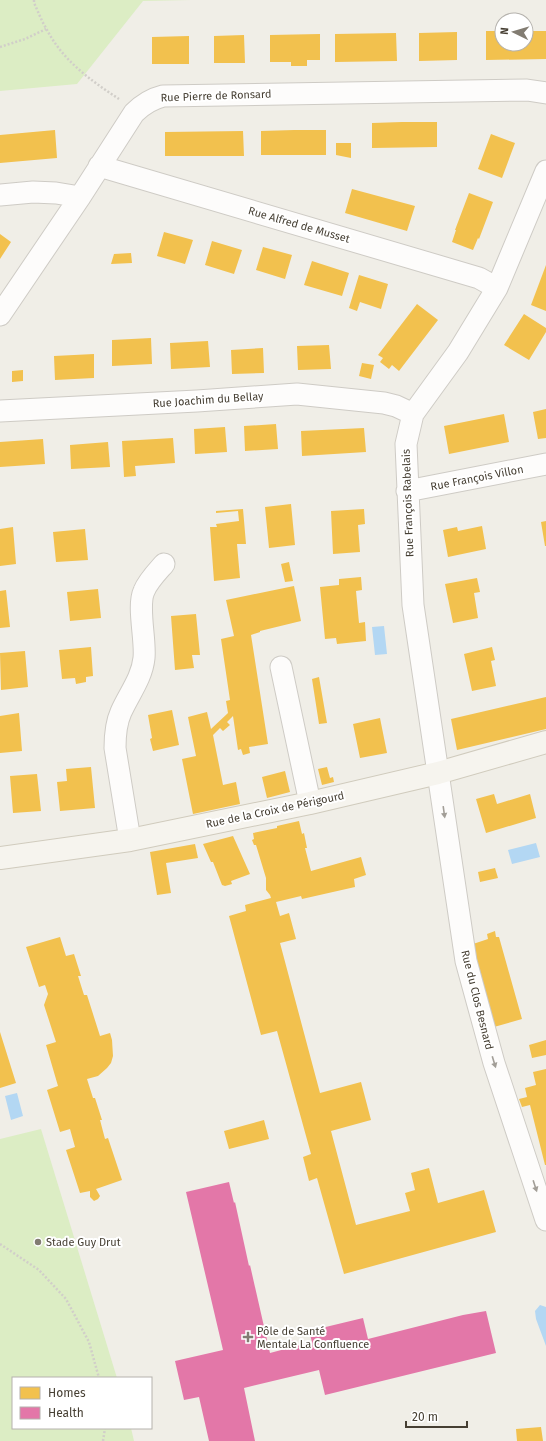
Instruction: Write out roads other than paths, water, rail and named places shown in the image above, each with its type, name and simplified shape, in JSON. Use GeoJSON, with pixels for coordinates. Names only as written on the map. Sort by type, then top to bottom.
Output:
{"type":"FeatureCollection","features":[{"type":"Feature","properties":{"kind":"street","name":"Rue Pierre de Ronsard"},"geometry":{"type":"LineString","coordinates":[[0,315],[80,197],[134,113],[142,105],[152,99],[163,96],[527,90],[546,93]]}},
{"type":"Feature","properties":{"kind":"street","name":"Rue Alfred de Musset"},"geometry":{"type":"LineString","coordinates":[[99,166],[479,278],[496,288]]}},
{"type":"Feature","properties":{"kind":"street","name":"Rue François Rabelais"},"geometry":{"type":"LineString","coordinates":[[438,773],[413,605],[406,444],[413,414],[458,352],[496,288],[546,171]]}},
{"type":"Feature","properties":{"kind":"street"},"geometry":{"type":"LineString","coordinates":[[0,195],[33,192],[56,193],[80,197]]}},
{"type":"Feature","properties":{"kind":"street","name":"Rue Joachim du Bellay"},"geometry":{"type":"LineString","coordinates":[[0,411],[197,401],[297,394],[384,403],[396,406],[413,414]]}},
{"type":"Feature","properties":{"kind":"street","name":"Rue François Villon"},"geometry":{"type":"LineString","coordinates":[[407,491],[546,464]]}},
{"type":"Feature","properties":{"kind":"street"},"geometry":{"type":"LineString","coordinates":[[130,840],[115,748],[115,736],[120,713],[135,685],[144,658],[141,601],[143,591],[164,564]]}},
{"type":"Feature","properties":{"kind":"street"},"geometry":{"type":"LineString","coordinates":[[281,667],[310,803]]}},
{"type":"Feature","properties":{"kind":"street","name":"Rue de la Croix de Périgourd"},"geometry":{"type":"LineString","coordinates":[[0,858],[130,840],[310,803],[438,773],[546,742]]}},
{"type":"Feature","properties":{"kind":"street","name":"Rue du Clos Besnard"},"geometry":{"type":"LineString","coordinates":[[438,773],[466,961],[494,1063],[546,1220]]}},
{"type":"Feature","properties":{"kind":"water"},"geometry":{"type":"Polygon","coordinates":[[[384,626],[387,654],[375,655],[372,627],[384,626]]]}},
{"type":"Feature","properties":{"kind":"water"},"geometry":{"type":"Polygon","coordinates":[[[536,843],[540,857],[512,864],[508,850],[536,843]]]}},
{"type":"Feature","properties":{"kind":"water"},"geometry":{"type":"Polygon","coordinates":[[[17,1093],[23,1116],[11,1120],[5,1096],[17,1093]]]}},
{"type":"Feature","properties":{"kind":"water"},"geometry":{"type":"Polygon","coordinates":[[[540,1305],[546,1307],[546,1346],[536,1319],[535,1311],[540,1305]]]}},
{"type":"Feature","properties":{"kind":"place","name":"Stade Guy Drut"},"geometry":{"type":"Point","coordinates":[38,1242]}},
{"type":"Feature","properties":{"kind":"place","name":"Pôle de Santé Mentale La Confluence"},"geometry":{"type":"Point","coordinates":[248,1337]}}]}
